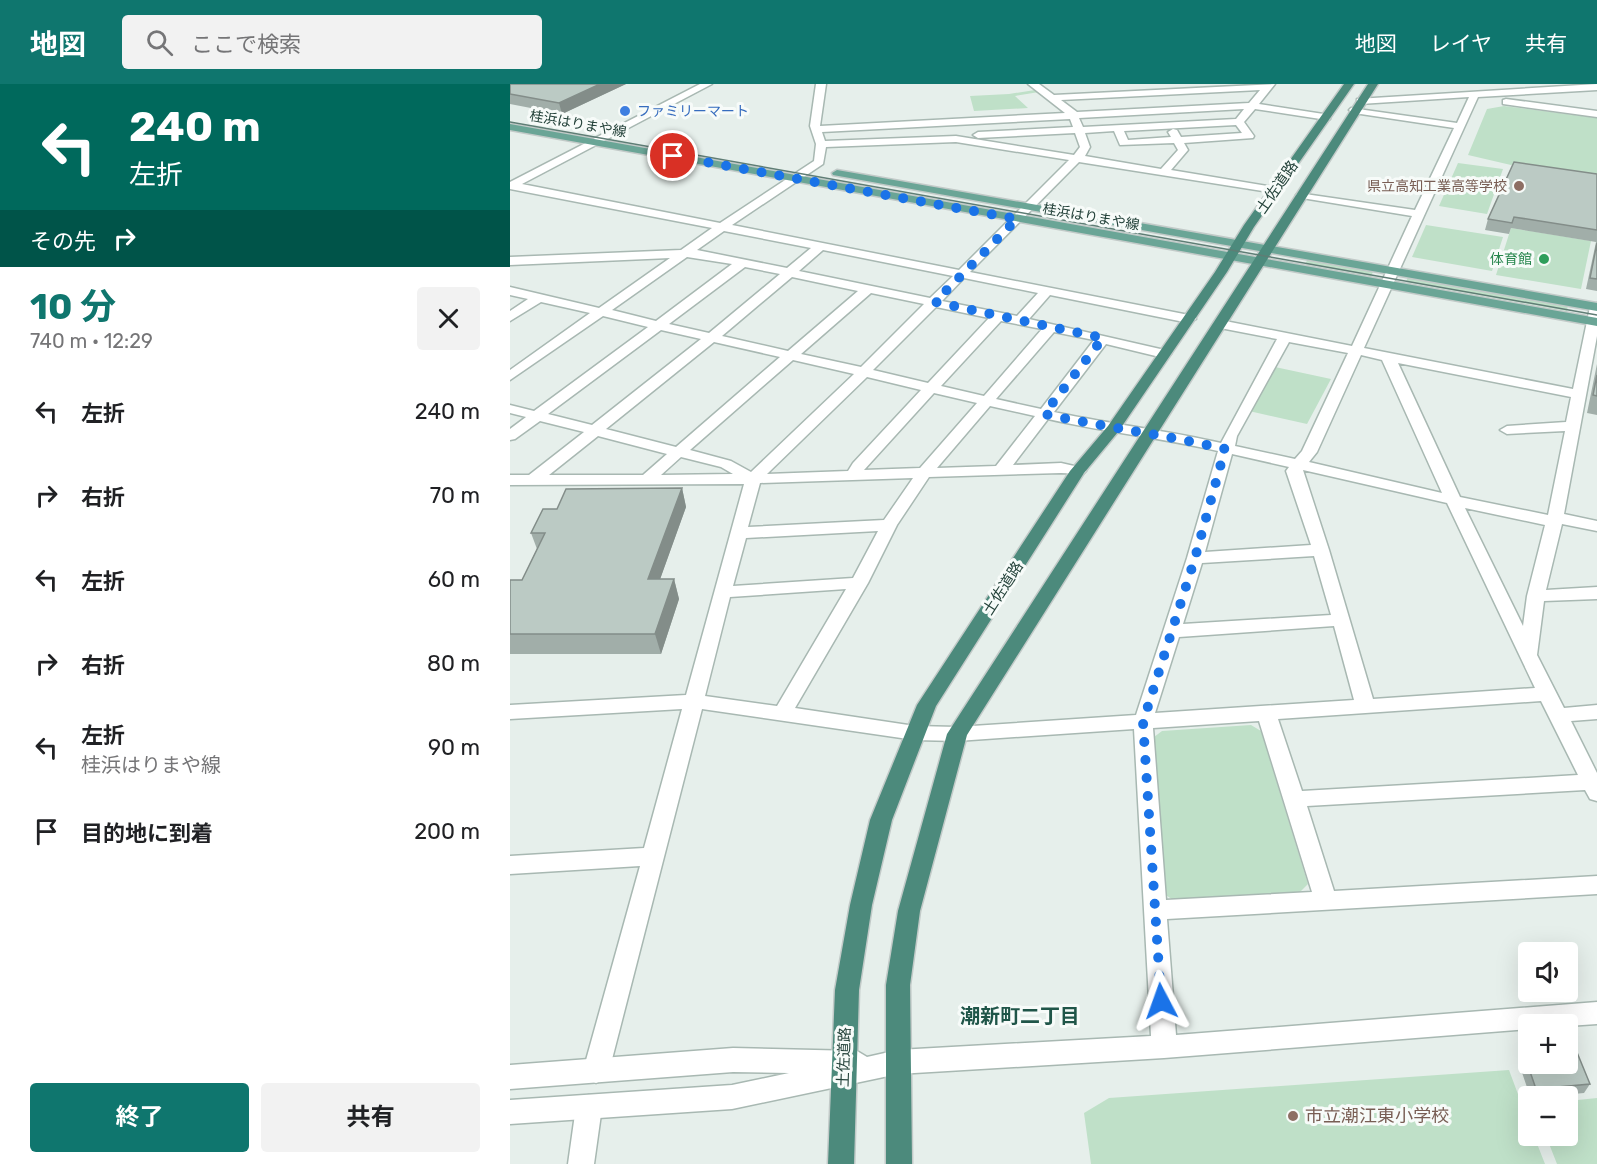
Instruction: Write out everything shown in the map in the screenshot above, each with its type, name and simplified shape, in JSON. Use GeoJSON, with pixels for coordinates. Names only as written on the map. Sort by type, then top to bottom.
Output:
{"type":"FeatureCollection","features":[{"type":"Feature","properties":{"kind":"highway","name":"土佐道路"},"geometry":{"type":"LineString","coordinates":[[841,1164],[847,990],[861,905],[881,820],[927,705],[1078,471],[1113,429],[1349,84]]}},
{"type":"Feature","properties":{"kind":"highway","name":"土佐道路"},"geometry":{"type":"LineString","coordinates":[[899,1164],[897,986],[909,911],[957,734],[1372,84]]}},
{"type":"Feature","properties":{"kind":"main road","name":"桂浜はりまや線"},"geometry":{"type":"LineString","coordinates":[[510,115],[1030,206],[1386,284],[1596,314]]}},
{"type":"Feature","properties":{"kind":"main road","name":"桂浜はりまや線"},"geometry":{"type":"LineString","coordinates":[[510,127],[1017,219],[1235,250]]}},
{"type":"Feature","properties":{"kind":"main road","name":"桂浜はりまや線"},"geometry":{"type":"LineString","coordinates":[[1262,255],[1392,271],[1596,314]]}},
{"type":"Feature","properties":{"kind":"street"},"geometry":{"type":"LineString","coordinates":[[510,186],[564,156],[596,143],[707,84]]}},
{"type":"Feature","properties":{"kind":"street"},"geometry":{"type":"LineString","coordinates":[[510,376],[684,253],[819,162],[821,144],[816,129],[821,84]]}},
{"type":"Feature","properties":{"kind":"street"},"geometry":{"type":"LineString","coordinates":[[596,1071],[753,479],[864,373],[1078,160],[1084,147],[1073,114],[1033,84]]}},
{"type":"Feature","properties":{"kind":"street"},"geometry":{"type":"LineString","coordinates":[[1479,84],[1490,94]]}},
{"type":"Feature","properties":{"kind":"street"},"geometry":{"type":"LineString","coordinates":[[821,144],[1239,122],[1269,86]]}},
{"type":"Feature","properties":{"kind":"street"},"geometry":{"type":"LineString","coordinates":[[1054,98],[1269,86]]}},
{"type":"Feature","properties":{"kind":"street"},"geometry":{"type":"LineString","coordinates":[[1357,105],[1597,87]]}},
{"type":"Feature","properties":{"kind":"street"},"geometry":{"type":"LineString","coordinates":[[1474,96],[1597,114]]}},
{"type":"Feature","properties":{"kind":"street"},"geometry":{"type":"LineString","coordinates":[[1366,708],[1320,550],[1294,471],[1309,452],[1474,96]]}},
{"type":"Feature","properties":{"kind":"street"},"geometry":{"type":"LineString","coordinates":[[1357,105],[1459,126]]}},
{"type":"Feature","properties":{"kind":"street"},"geometry":{"type":"LineString","coordinates":[[816,129],[1253,106],[1327,117]]}},
{"type":"Feature","properties":{"kind":"street"},"geometry":{"type":"LineString","coordinates":[[1161,110],[1183,150],[1163,173]]}},
{"type":"Feature","properties":{"kind":"street"},"geometry":{"type":"LineString","coordinates":[[955,121],[957,137]]}},
{"type":"Feature","properties":{"kind":"street"},"geometry":{"type":"LineString","coordinates":[[1118,128],[1124,143],[1249,136],[1239,122]]}},
{"type":"Feature","properties":{"kind":"street"},"geometry":{"type":"LineString","coordinates":[[957,137],[1078,160],[1275,190]]}},
{"type":"Feature","properties":{"kind":"street"},"geometry":{"type":"LineString","coordinates":[[510,186],[1189,319]]}},
{"type":"Feature","properties":{"kind":"street"},"geometry":{"type":"LineString","coordinates":[[1302,195],[1419,214]]}},
{"type":"Feature","properties":{"kind":"street"},"geometry":{"type":"LineString","coordinates":[[532,480],[712,338],[821,246]]}},
{"type":"Feature","properties":{"kind":"street"},"geometry":{"type":"LineString","coordinates":[[510,261],[696,253],[999,315],[1164,354]]}},
{"type":"Feature","properties":{"kind":"street"},"geometry":{"type":"LineString","coordinates":[[510,436],[742,263]]}},
{"type":"Feature","properties":{"kind":"street"},"geometry":{"type":"LineString","coordinates":[[647,479],[680,453],[869,288]]}},
{"type":"Feature","properties":{"kind":"street"},"geometry":{"type":"LineString","coordinates":[[510,291],[1113,429],[1172,436],[1299,463],[1541,520],[1567,519],[1597,526]]}},
{"type":"Feature","properties":{"kind":"street"},"geometry":{"type":"LineString","coordinates":[[1021,320],[1048,291]]}},
{"type":"Feature","properties":{"kind":"street"},"geometry":{"type":"LineString","coordinates":[[510,317],[538,298]]}},
{"type":"Feature","properties":{"kind":"street"},"geometry":{"type":"LineString","coordinates":[[1528,655],[1536,596],[1555,519],[1596,314]]}},
{"type":"Feature","properties":{"kind":"street"},"geometry":{"type":"LineString","coordinates":[[854,475],[858,466],[999,315]]}},
{"type":"Feature","properties":{"kind":"street"},"geometry":{"type":"LineString","coordinates":[[1220,324],[1579,394]]}},
{"type":"Feature","properties":{"kind":"street"},"geometry":{"type":"LineString","coordinates":[[782,714],[859,583],[889,525],[925,472],[1051,327]]}},
{"type":"Feature","properties":{"kind":"street"},"geometry":{"type":"LineString","coordinates":[[1164,1047],[1143,722],[1195,558],[1225,449],[1230,436],[1286,337]]}},
{"type":"Feature","properties":{"kind":"street"},"geometry":{"type":"LineString","coordinates":[[1001,470],[1103,338]]}},
{"type":"Feature","properties":{"kind":"street"},"geometry":{"type":"LineString","coordinates":[[1294,799],[1594,787],[1453,499],[1388,357]]}},
{"type":"Feature","properties":{"kind":"street"},"geometry":{"type":"LineString","coordinates":[[510,409],[726,464],[753,479]]}},
{"type":"Feature","properties":{"kind":"street"},"geometry":{"type":"LineString","coordinates":[[1507,430],[1572,426]]}},
{"type":"Feature","properties":{"kind":"street"},"geometry":{"type":"LineString","coordinates":[[510,480],[753,479],[1061,468],[1078,471]]}},
{"type":"Feature","properties":{"kind":"street"},"geometry":{"type":"LineString","coordinates":[[737,533],[889,525]]}},
{"type":"Feature","properties":{"kind":"street"},"geometry":{"type":"LineString","coordinates":[[1195,558],[1320,550]]}},
{"type":"Feature","properties":{"kind":"street"},"geometry":{"type":"LineString","coordinates":[[723,592],[859,583]]}},
{"type":"Feature","properties":{"kind":"street"},"geometry":{"type":"LineString","coordinates":[[1536,596],[1597,593]]}},
{"type":"Feature","properties":{"kind":"street"},"geometry":{"type":"LineString","coordinates":[[1172,631],[1341,620]]}},
{"type":"Feature","properties":{"kind":"street"},"geometry":{"type":"LineString","coordinates":[[510,712],[695,701],[915,734],[957,734],[1547,694]]}},
{"type":"Feature","properties":{"kind":"street"},"geometry":{"type":"LineString","coordinates":[[1558,715],[1597,712]]}},
{"type":"Feature","properties":{"kind":"street"},"geometry":{"type":"LineString","coordinates":[[1267,714],[1326,900]]}},
{"type":"Feature","properties":{"kind":"street"},"geometry":{"type":"LineString","coordinates":[[510,865],[652,856]]}},
{"type":"Feature","properties":{"kind":"street"},"geometry":{"type":"LineString","coordinates":[[1155,910],[1597,885]]}},
{"type":"Feature","properties":{"kind":"street"},"geometry":{"type":"LineString","coordinates":[[510,1112],[732,1097],[844,1069],[898,1062],[1164,1047],[1597,1013]]}},
{"type":"Feature","properties":{"kind":"street"},"geometry":{"type":"LineString","coordinates":[[510,1077],[733,1060],[844,1069]]}},
{"type":"Feature","properties":{"kind":"street"},"geometry":{"type":"LineString","coordinates":[[581,1164],[589,1107]]}},
{"type":"Feature","properties":{"kind":"green space"},"geometry":{"type":"Polygon","coordinates":[[[1035,90],[1039,92],[1015,96],[1028,108],[974,111],[970,96],[1009,94],[1035,90]]]}},
{"type":"Feature","properties":{"kind":"green space"},"geometry":{"type":"Polygon","coordinates":[[[1504,106],[1597,118],[1597,180],[1532,170],[1468,155],[1487,109],[1504,106]]]}},
{"type":"Feature","properties":{"kind":"green space"},"geometry":{"type":"Polygon","coordinates":[[[1458,163],[1503,169],[1487,214],[1439,206],[1458,163]]]}},
{"type":"Feature","properties":{"kind":"green space"},"geometry":{"type":"Polygon","coordinates":[[[1426,225],[1503,237],[1492,271],[1412,257],[1426,225]]]}},
{"type":"Feature","properties":{"kind":"green space","name":"体育館"},"geometry":{"type":"Polygon","coordinates":[[[1511,228],[1591,241],[1581,289],[1496,275],[1511,228]]]}},
{"type":"Feature","properties":{"kind":"green space"},"geometry":{"type":"Polygon","coordinates":[[[1308,259],[1374,270],[1371,276],[1305,264],[1308,259]]]}},
{"type":"Feature","properties":{"kind":"green space"},"geometry":{"type":"Polygon","coordinates":[[[1408,277],[1568,305],[1567,311],[1406,282],[1408,277]]]}},
{"type":"Feature","properties":{"kind":"green space"},"geometry":{"type":"Polygon","coordinates":[[[1275,367],[1331,379],[1307,424],[1249,411],[1275,367]]]}},
{"type":"Feature","properties":{"kind":"green space"},"geometry":{"type":"Polygon","coordinates":[[[1251,725],[1261,731],[1308,884],[1300,892],[1173,900],[1163,893],[1154,737],[1162,731],[1251,725]]]}},
{"type":"Feature","properties":{"kind":"green space","name":"市立潮江東小学校"},"geometry":{"type":"Polygon","coordinates":[[[1509,1070],[1518,1094],[1518,1146],[1538,1146],[1545,1164],[1091,1164],[1084,1113],[1109,1098],[1509,1070]]]}},
{"type":"Feature","properties":{"kind":"green space"},"geometry":{"type":"Polygon","coordinates":[[[1597,1098],[1597,1164],[1557,1164],[1550,1146],[1578,1146],[1578,1100],[1597,1098]]]}},
{"type":"Feature","properties":{"kind":"building"},"geometry":{"type":"Polygon","coordinates":[[[510,84],[600,84],[559,103],[510,94],[510,84]]]}},
{"type":"Feature","properties":{"kind":"building"},"geometry":{"type":"Polygon","coordinates":[[[1514,162],[1597,174],[1597,230],[1514,217],[1512,223],[1488,219],[1514,162]]]}},
{"type":"Feature","properties":{"kind":"building"},"geometry":{"type":"Polygon","coordinates":[[[1597,243],[1597,279],[1590,278],[1597,243]]]}},
{"type":"Feature","properties":{"kind":"building"},"geometry":{"type":"Polygon","coordinates":[[[1597,375],[1597,396],[1593,395],[1597,375]]]}},
{"type":"Feature","properties":{"kind":"building"},"geometry":{"type":"Polygon","coordinates":[[[682,488],[648,579],[674,579],[655,634],[510,634],[510,580],[522,580],[545,533],[531,533],[543,509],[557,509],[566,489],[682,488]]]}},
{"type":"Feature","properties":{"kind":"building"},"geometry":{"type":"Polygon","coordinates":[[[1578,1055],[1590,1084],[1568,1086],[1535,1086],[1531,1074],[1578,1074],[1578,1055]]]}},
{"type":"Feature","properties":{"kind":"tram line"},"geometry":{"type":"LineString","coordinates":[[510,122],[1597,315]]}},
{"type":"Feature","properties":{"kind":"place","name":"ファミリーマート"},"geometry":{"type":"Point","coordinates":[625,111]}},
{"type":"Feature","properties":{"kind":"place","name":"県立高知工業高等学校"},"geometry":{"type":"Point","coordinates":[1519,186]}},
{"type":"Feature","properties":{"kind":"place","name":"体育館"},"geometry":{"type":"Point","coordinates":[1544,259]}},
{"type":"Feature","properties":{"kind":"place","name":"市立潮江東小学校"},"geometry":{"type":"Point","coordinates":[1293,1116]}},
{"type":"Feature","properties":{"kind":"district","name":"潮新町二丁目"},"geometry":{"type":"Point","coordinates":[1020,1016]}},
{"type":"Feature","properties":{"kind":"route"},"geometry":{"type":"LineString","coordinates":[[673,156],[1017,219],[935,302],[1103,338],[1044,414],[1113,429],[1172,436],[1225,449],[1195,558],[1143,722],[1161,1001]]}}]}
